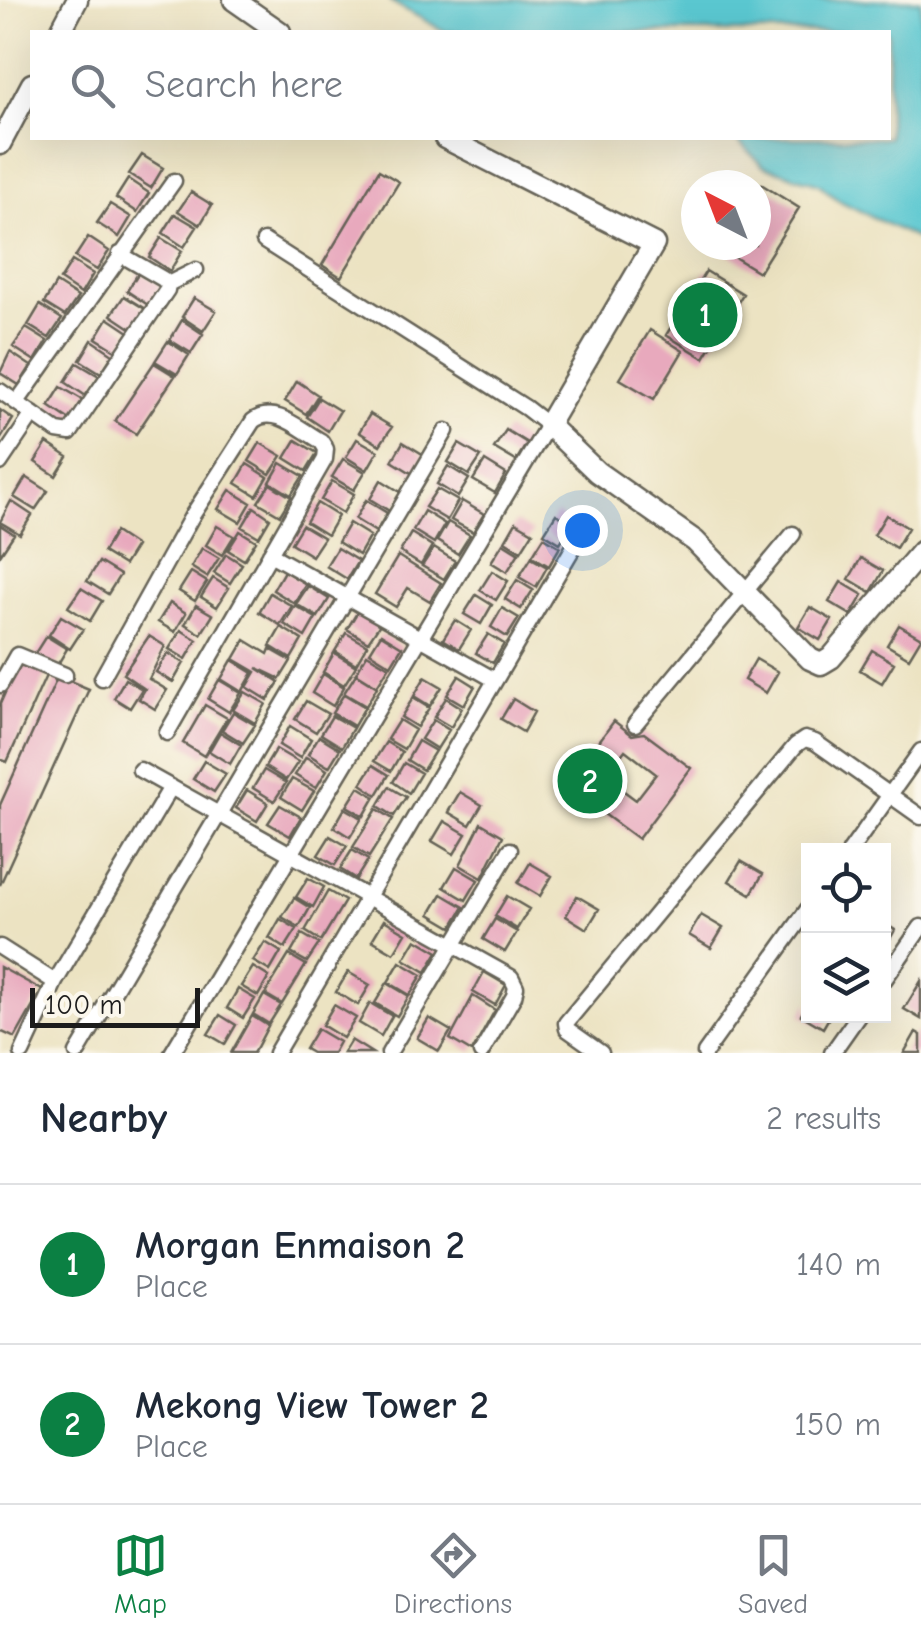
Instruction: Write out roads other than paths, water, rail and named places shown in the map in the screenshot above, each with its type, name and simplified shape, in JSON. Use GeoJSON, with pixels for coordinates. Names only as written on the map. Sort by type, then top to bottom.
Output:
{"type":"FeatureCollection","features":[{"type":"Feature","properties":{"kind":"street"},"geometry":{"type":"LineString","coordinates":[[61,30],[78,0]]}},
{"type":"Feature","properties":{"kind":"street"},"geometry":{"type":"LineString","coordinates":[[234,0],[277,30]]}},
{"type":"Feature","properties":{"kind":"street"},"geometry":{"type":"LineString","coordinates":[[0,144],[30,88]]}},
{"type":"Feature","properties":{"kind":"street"},"geometry":{"type":"LineString","coordinates":[[172,1053],[654,244],[449,140]]}},
{"type":"Feature","properties":{"kind":"street"},"geometry":{"type":"LineString","coordinates":[[16,402],[174,180]]}},
{"type":"Feature","properties":{"kind":"street"},"geometry":{"type":"LineString","coordinates":[[264,241],[548,425],[597,472],[696,540],[810,659],[821,664],[832,658],[921,552]]}},
{"type":"Feature","properties":{"kind":"street"},"geometry":{"type":"LineString","coordinates":[[120,254],[168,284]]}},
{"type":"Feature","properties":{"kind":"street"},"geometry":{"type":"LineString","coordinates":[[0,392],[57,431],[70,433],[168,284],[196,270]]}},
{"type":"Feature","properties":{"kind":"street"},"geometry":{"type":"LineString","coordinates":[[102,678],[192,516],[253,420],[271,413],[322,441],[326,449],[324,459],[167,733]]}},
{"type":"Feature","properties":{"kind":"street"},"geometry":{"type":"LineString","coordinates":[[0,463],[33,414]]}},
{"type":"Feature","properties":{"kind":"street"},"geometry":{"type":"LineString","coordinates":[[77,1053],[446,432]]}},
{"type":"Feature","properties":{"kind":"street"},"geometry":{"type":"LineString","coordinates":[[276,1053],[586,526]]}},
{"type":"Feature","properties":{"kind":"street"},"geometry":{"type":"LineString","coordinates":[[635,724],[793,534]]}},
{"type":"Feature","properties":{"kind":"street"},"geometry":{"type":"LineString","coordinates":[[270,554],[496,680]]}},
{"type":"Feature","properties":{"kind":"street"},"geometry":{"type":"LineString","coordinates":[[0,685],[17,654],[65,675]]}},
{"type":"Feature","properties":{"kind":"street"},"geometry":{"type":"LineString","coordinates":[[601,1053],[568,1029],[566,1023],[796,745],[806,739],[815,742],[921,818]]}},
{"type":"Feature","properties":{"kind":"street"},"geometry":{"type":"LineString","coordinates":[[855,843],[921,751]]}},
{"type":"Feature","properties":{"kind":"street"},"geometry":{"type":"LineString","coordinates":[[140,770],[511,976],[516,986],[514,996],[481,1053]]}},
{"type":"Feature","properties":{"kind":"street"},"geometry":{"type":"LineString","coordinates":[[22,1053],[55,982],[171,788]]}},
{"type":"Feature","properties":{"kind":"street"},"geometry":{"type":"LineString","coordinates":[[389,1053],[510,850]]}},
{"type":"Feature","properties":{"kind":"street"},"geometry":{"type":"LineString","coordinates":[[705,1053],[801,919]]}},
{"type":"Feature","properties":{"kind":"street"},"geometry":{"type":"LineString","coordinates":[[891,970],[921,927]]}},
{"type":"Feature","properties":{"kind":"street"},"geometry":{"type":"LineString","coordinates":[[0,947],[55,982]]}},
{"type":"Feature","properties":{"kind":"street"},"geometry":{"type":"LineString","coordinates":[[832,1053],[853,1023]]}},
{"type":"Feature","properties":{"kind":"water"},"geometry":{"type":"Polygon","coordinates":[[[388,0],[921,0],[921,241],[838,200],[819,184],[763,166],[737,140],[891,140],[891,30],[442,30],[388,0]]]}},
{"type":"Feature","properties":{"kind":"place","name":"Morgan Enmaison 2"},"geometry":{"type":"Point","coordinates":[705,315]}},
{"type":"Feature","properties":{"kind":"place","name":"Mekong View Tower 2"},"geometry":{"type":"Point","coordinates":[590,781]}}]}
